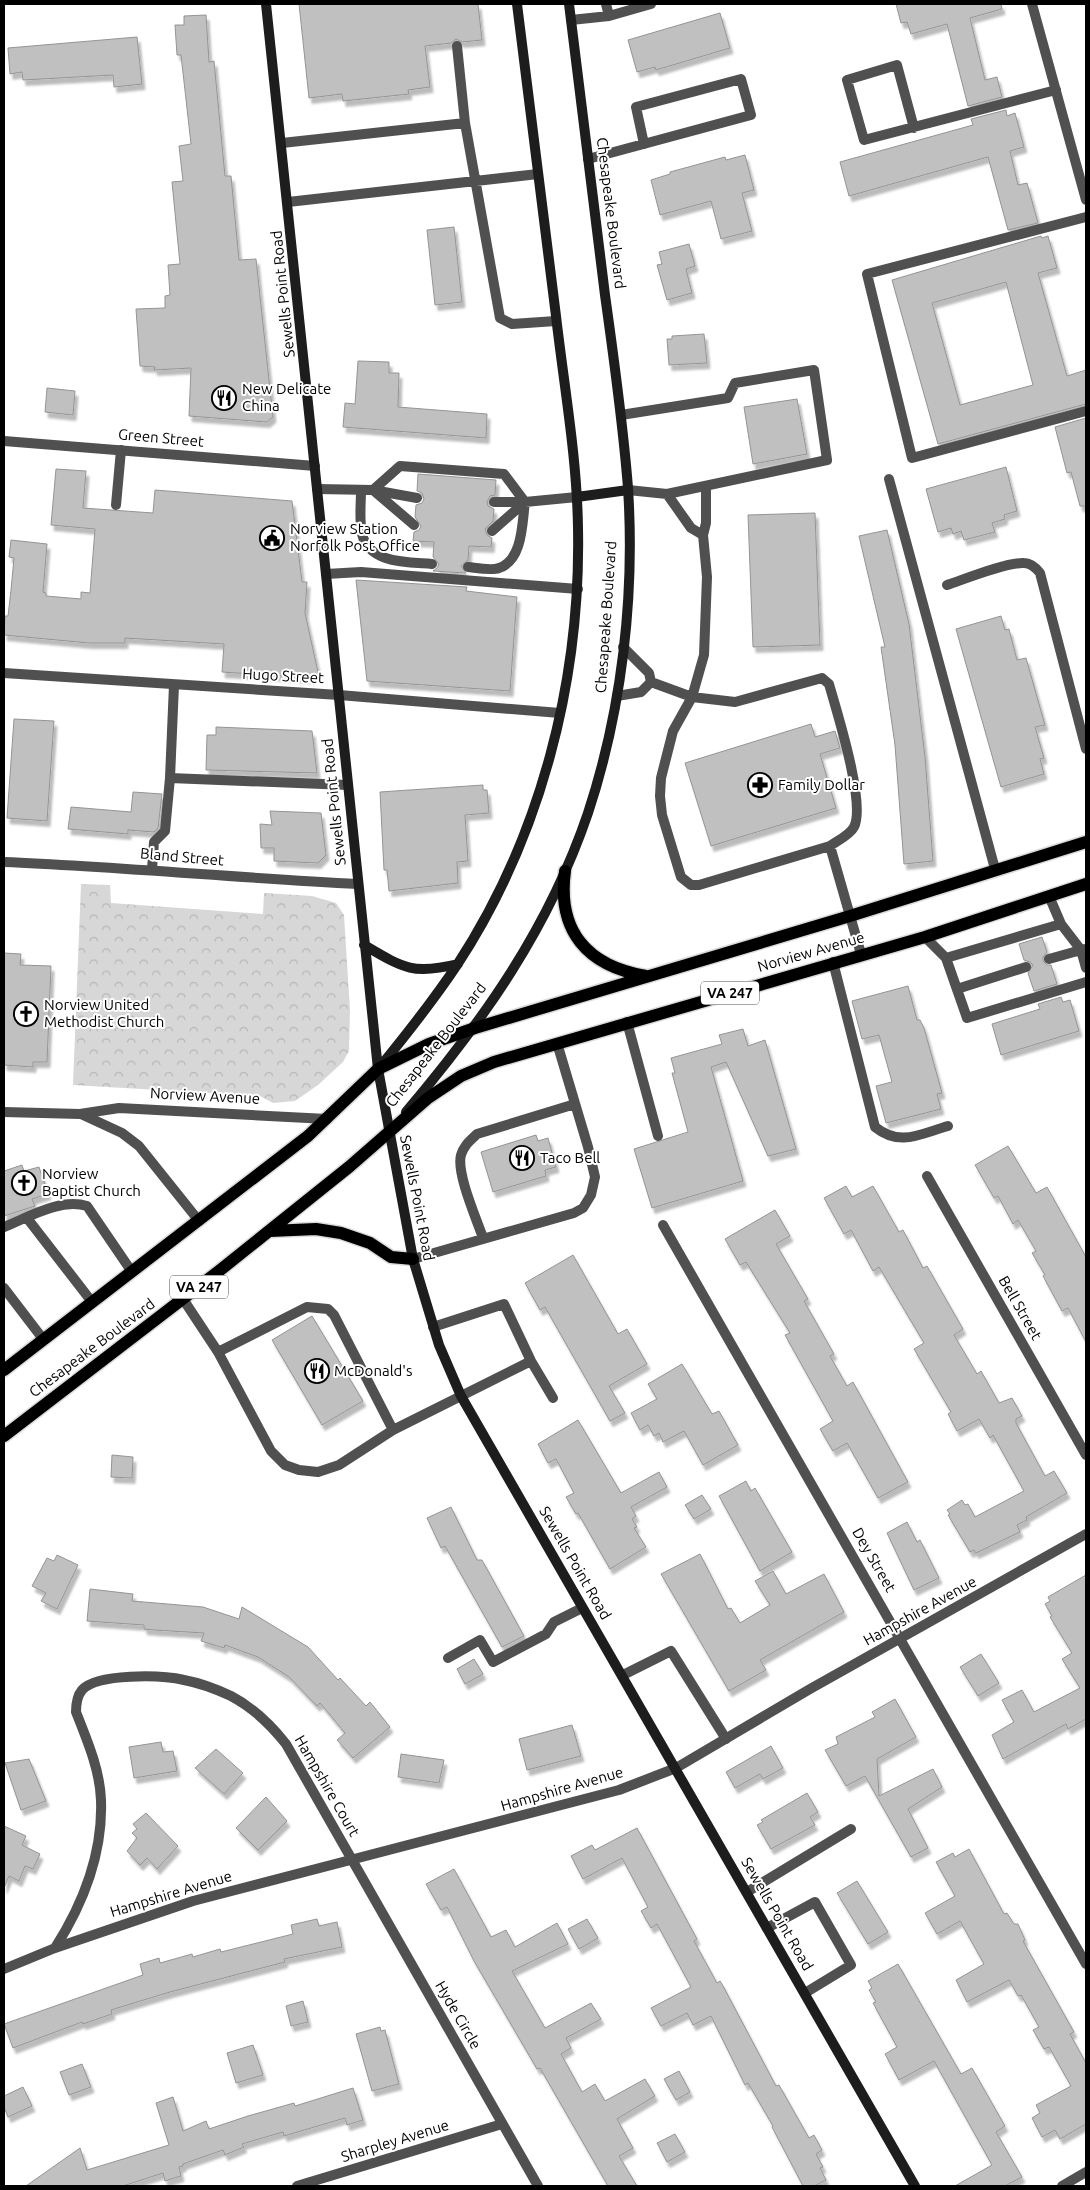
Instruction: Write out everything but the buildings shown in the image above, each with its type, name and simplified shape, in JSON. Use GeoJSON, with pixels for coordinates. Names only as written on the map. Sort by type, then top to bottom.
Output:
{"type":"FeatureCollection","features":[{"type":"Feature","properties":{"kind":"main road","name":"Sewells Point Road"},"geometry":{"type":"LineString","coordinates":[[266,4],[378,1068],[413,1259],[438,1345],[462,1396],[582,1608],[623,1675],[915,2186]]}},
{"type":"Feature","properties":{"kind":"main road","name":"Chesapeake Boulevard"},"geometry":{"type":"LineString","coordinates":[[4,1370],[199,1221],[327,1119],[378,1068],[416,1023],[458,964],[489,911],[521,843],[542,784],[560,713],[572,650],[578,589],[577,497],[517,4]]}},
{"type":"Feature","properties":{"kind":"main road","name":"Chesapeake Boulevard"},"geometry":{"type":"LineString","coordinates":[[4,1436],[270,1230],[349,1167],[389,1132],[475,1028],[537,929],[588,813],[608,743],[617,696],[629,567],[628,490],[621,415],[569,4]]}},
{"type":"Feature","properties":{"kind":"main road"},"geometry":{"type":"LineString","coordinates":[[577,497],[628,490]]}},
{"type":"Feature","properties":{"kind":"main road","name":"Norview Avenue"},"geometry":{"type":"LineString","coordinates":[[378,1068],[428,1044],[475,1028],[850,916],[1086,842]]}},
{"type":"Feature","properties":{"kind":"main road"},"geometry":{"type":"LineString","coordinates":[[564,871],[562,900],[567,921],[575,936],[590,953],[609,966],[626,973],[648,977]]}},
{"type":"Feature","properties":{"kind":"main road","name":"Norview Avenue"},"geometry":{"type":"LineString","coordinates":[[389,1132],[428,1098],[461,1076],[494,1062],[626,1022],[925,937],[1086,884]]}},
{"type":"Feature","properties":{"kind":"main road"},"geometry":{"type":"LineString","coordinates":[[364,945],[397,965],[415,970],[434,970],[458,964]]}},
{"type":"Feature","properties":{"kind":"main road"},"geometry":{"type":"LineString","coordinates":[[270,1230],[316,1229],[341,1233],[370,1243],[391,1257],[413,1259]]}},
{"type":"Feature","properties":{"kind":"street"},"geometry":{"type":"LineString","coordinates":[[606,4],[609,16]]}},
{"type":"Feature","properties":{"kind":"street"},"geometry":{"type":"LineString","coordinates":[[571,20],[609,16],[651,4]]}},
{"type":"Feature","properties":{"kind":"street"},"geometry":{"type":"LineString","coordinates":[[1032,4],[1086,200]]}},
{"type":"Feature","properties":{"kind":"street"},"geometry":{"type":"LineString","coordinates":[[457,46],[465,122],[500,318],[512,324],[556,321]]}},
{"type":"Feature","properties":{"kind":"street"},"geometry":{"type":"LineString","coordinates":[[914,128],[897,65],[846,80],[864,140],[914,128],[1056,90]]}},
{"type":"Feature","properties":{"kind":"street"},"geometry":{"type":"LineString","coordinates":[[588,159],[644,144],[751,115],[741,79],[636,107],[644,144]]}},
{"type":"Feature","properties":{"kind":"street"},"geometry":{"type":"LineString","coordinates":[[282,143],[465,122]]}},
{"type":"Feature","properties":{"kind":"street"},"geometry":{"type":"LineString","coordinates":[[288,202],[538,174]]}},
{"type":"Feature","properties":{"kind":"street"},"geometry":{"type":"LineString","coordinates":[[1086,216],[867,274],[912,458],[1086,411]]}},
{"type":"Feature","properties":{"kind":"street"},"geometry":{"type":"LineString","coordinates":[[621,415],[728,398],[735,383],[814,370],[826,460],[667,494],[628,490]]}},
{"type":"Feature","properties":{"kind":"street","name":"Green Street"},"geometry":{"type":"LineString","coordinates":[[4,441],[315,466]]}},
{"type":"Feature","properties":{"kind":"street"},"geometry":{"type":"LineString","coordinates":[[116,505],[121,450]]}},
{"type":"Feature","properties":{"kind":"street"},"geometry":{"type":"LineString","coordinates":[[373,490],[400,466],[504,474],[525,502],[518,548],[510,562],[498,569],[468,567]]}},
{"type":"Feature","properties":{"kind":"street"},"geometry":{"type":"LineString","coordinates":[[889,479],[899,509],[995,869]]}},
{"type":"Feature","properties":{"kind":"street"},"geometry":{"type":"LineString","coordinates":[[652,682],[692,697],[735,702],[822,678],[829,684],[850,761],[858,817],[853,829],[830,846],[699,885],[691,885],[681,876],[662,815],[660,796],[662,778],[673,731],[692,697],[704,655],[707,577],[703,535],[706,523],[706,486]]}},
{"type":"Feature","properties":{"kind":"street"},"geometry":{"type":"LineString","coordinates":[[317,489],[373,490],[416,498]]}},
{"type":"Feature","properties":{"kind":"street"},"geometry":{"type":"LineString","coordinates":[[361,490],[362,535],[370,549],[385,559],[432,564]]}},
{"type":"Feature","properties":{"kind":"street"},"geometry":{"type":"LineString","coordinates":[[373,490],[414,525]]}},
{"type":"Feature","properties":{"kind":"street"},"geometry":{"type":"LineString","coordinates":[[667,494],[691,528],[703,535]]}},
{"type":"Feature","properties":{"kind":"street"},"geometry":{"type":"LineString","coordinates":[[494,502],[525,502],[577,497]]}},
{"type":"Feature","properties":{"kind":"street"},"geometry":{"type":"LineString","coordinates":[[492,531],[525,502]]}},
{"type":"Feature","properties":{"kind":"street"},"geometry":{"type":"LineString","coordinates":[[947,585],[1024,563],[1034,567],[1040,573],[1086,749]]}},
{"type":"Feature","properties":{"kind":"street"},"geometry":{"type":"LineString","coordinates":[[326,574],[361,572],[518,586],[578,589]]}},
{"type":"Feature","properties":{"kind":"street"},"geometry":{"type":"LineString","coordinates":[[623,647],[650,673],[652,682]]}},
{"type":"Feature","properties":{"kind":"street","name":"Hugo Street"},"geometry":{"type":"LineString","coordinates":[[4,673],[339,695],[560,713]]}},
{"type":"Feature","properties":{"kind":"street"},"geometry":{"type":"LineString","coordinates":[[617,696],[641,692],[652,682]]}},
{"type":"Feature","properties":{"kind":"street"},"geometry":{"type":"LineString","coordinates":[[152,869],[154,842],[165,831],[170,778],[174,685]]}},
{"type":"Feature","properties":{"kind":"street"},"geometry":{"type":"LineString","coordinates":[[170,778],[348,786]]}},
{"type":"Feature","properties":{"kind":"street"},"geometry":{"type":"LineString","coordinates":[[830,846],[861,954]]}},
{"type":"Feature","properties":{"kind":"street","name":"Bland Street"},"geometry":{"type":"LineString","coordinates":[[4,862],[152,869],[248,878],[358,884]]}},
{"type":"Feature","properties":{"kind":"street"},"geometry":{"type":"LineString","coordinates":[[1049,896],[1061,924],[1083,949],[1086,968]]}},
{"type":"Feature","properties":{"kind":"street"},"geometry":{"type":"LineString","coordinates":[[946,958],[1061,924]]}},
{"type":"Feature","properties":{"kind":"street"},"geometry":{"type":"LineString","coordinates":[[925,937],[946,958],[967,1018],[1086,982]]}},
{"type":"Feature","properties":{"kind":"street"},"geometry":{"type":"LineString","coordinates":[[1049,959],[1083,949]]}},
{"type":"Feature","properties":{"kind":"street"},"geometry":{"type":"LineString","coordinates":[[833,962],[875,1127],[886,1136],[898,1139],[948,1126]]}},
{"type":"Feature","properties":{"kind":"street"},"geometry":{"type":"LineString","coordinates":[[957,989],[1026,966]]}},
{"type":"Feature","properties":{"kind":"street"},"geometry":{"type":"LineString","coordinates":[[626,1022],[658,1136]]}},
{"type":"Feature","properties":{"kind":"street"},"geometry":{"type":"LineString","coordinates":[[413,1259],[574,1213],[583,1208],[591,1195],[594,1177],[557,1043]]}},
{"type":"Feature","properties":{"kind":"street"},"geometry":{"type":"LineString","coordinates":[[483,1238],[462,1173],[460,1157],[466,1144],[477,1134],[575,1104]]}},
{"type":"Feature","properties":{"kind":"street","name":"Norview Avenue"},"geometry":{"type":"LineString","coordinates":[[4,1112],[80,1114],[119,1108],[327,1119]]}},
{"type":"Feature","properties":{"kind":"street","name":"Norview Avenue"},"geometry":{"type":"LineString","coordinates":[[80,1114],[122,1133],[139,1146],[199,1221]]}},
{"type":"Feature","properties":{"kind":"street","name":"Bell Street"},"geometry":{"type":"LineString","coordinates":[[927,1176],[1086,1455]]}},
{"type":"Feature","properties":{"kind":"street"},"geometry":{"type":"LineString","coordinates":[[4,1227],[48,1209],[69,1204],[87,1206],[132,1272]]}},
{"type":"Feature","properties":{"kind":"street"},"geometry":{"type":"LineString","coordinates":[[27,1218],[92,1302]]}},
{"type":"Feature","properties":{"kind":"street","name":"Dey Street"},"geometry":{"type":"LineString","coordinates":[[663,1225],[902,1639],[1086,1964]]}},
{"type":"Feature","properties":{"kind":"street"},"geometry":{"type":"LineString","coordinates":[[4,1288],[44,1340]]}},
{"type":"Feature","properties":{"kind":"street"},"geometry":{"type":"LineString","coordinates":[[183,1298],[218,1352],[270,1451],[285,1464],[299,1470],[318,1472],[339,1464],[393,1430],[531,1361]]}},
{"type":"Feature","properties":{"kind":"street"},"geometry":{"type":"LineString","coordinates":[[433,1327],[504,1304],[531,1361],[553,1398]]}},
{"type":"Feature","properties":{"kind":"street"},"geometry":{"type":"LineString","coordinates":[[218,1352],[307,1307],[328,1309],[334,1315],[347,1339],[393,1430]]}},
{"type":"Feature","properties":{"kind":"street","name":"Hampshire Avenue"},"geometry":{"type":"LineString","coordinates":[[4,1970],[55,1948],[193,1901],[610,1792],[676,1768],[1086,1534]]}},
{"type":"Feature","properties":{"kind":"street"},"geometry":{"type":"LineString","coordinates":[[448,1658],[480,1640],[493,1662],[546,1634],[554,1622],[582,1608]]}},
{"type":"Feature","properties":{"kind":"street"},"geometry":{"type":"LineString","coordinates":[[623,1675],[671,1651],[726,1739]]}},
{"type":"Feature","properties":{"kind":"street","name":"Hampshire Court"},"geometry":{"type":"LineString","coordinates":[[55,1948],[72,1921],[89,1879],[100,1831],[101,1800],[97,1771],[76,1712],[76,1703],[82,1690],[91,1684],[118,1678],[152,1676],[190,1681],[232,1697],[257,1714],[286,1744],[352,1859]]}},
{"type":"Feature","properties":{"kind":"street"},"geometry":{"type":"LineString","coordinates":[[747,1892],[851,1829]]}},
{"type":"Feature","properties":{"kind":"street","name":"Hyde Circle"},"geometry":{"type":"LineString","coordinates":[[352,1859],[538,2186]]}},
{"type":"Feature","properties":{"kind":"street"},"geometry":{"type":"LineString","coordinates":[[767,1928],[815,1902],[851,1965],[805,1993]]}},
{"type":"Feature","properties":{"kind":"street","name":"Sharpley Avenue"},"geometry":{"type":"LineString","coordinates":[[296,2186],[502,2124]]}},
{"type":"Feature","properties":{"kind":"street"},"geometry":{"type":"LineString","coordinates":[[1062,2186],[1086,2172]]}},
{"type":"Feature","properties":{"kind":"green space"},"geometry":{"type":"Polygon","coordinates":[[[81,884],[110,885],[111,903],[263,914],[264,893],[312,896],[336,903],[344,915],[350,1010],[349,1051],[343,1062],[318,1085],[295,1101],[273,1103],[260,1096],[73,1085],[81,884]]]}},
{"type":"Feature","properties":{"kind":"place","name":"New Delicate China"},"geometry":{"type":"Point","coordinates":[224,398]}},
{"type":"Feature","properties":{"kind":"place","name":"Norview Station Norfolk Post Office"},"geometry":{"type":"Point","coordinates":[272,538]}},
{"type":"Feature","properties":{"kind":"place","name":"Family Dollar"},"geometry":{"type":"Point","coordinates":[760,785]}},
{"type":"Feature","properties":{"kind":"place","name":"Norview United Methodist Church"},"geometry":{"type":"Point","coordinates":[26,1014]}},
{"type":"Feature","properties":{"kind":"place","name":"Taco Bell"},"geometry":{"type":"Point","coordinates":[522,1158]}},
{"type":"Feature","properties":{"kind":"place","name":"Norview Baptist Church"},"geometry":{"type":"Point","coordinates":[24,1183]}},
{"type":"Feature","properties":{"kind":"place","name":"McDonald's"},"geometry":{"type":"Point","coordinates":[317,1371]}}]}
